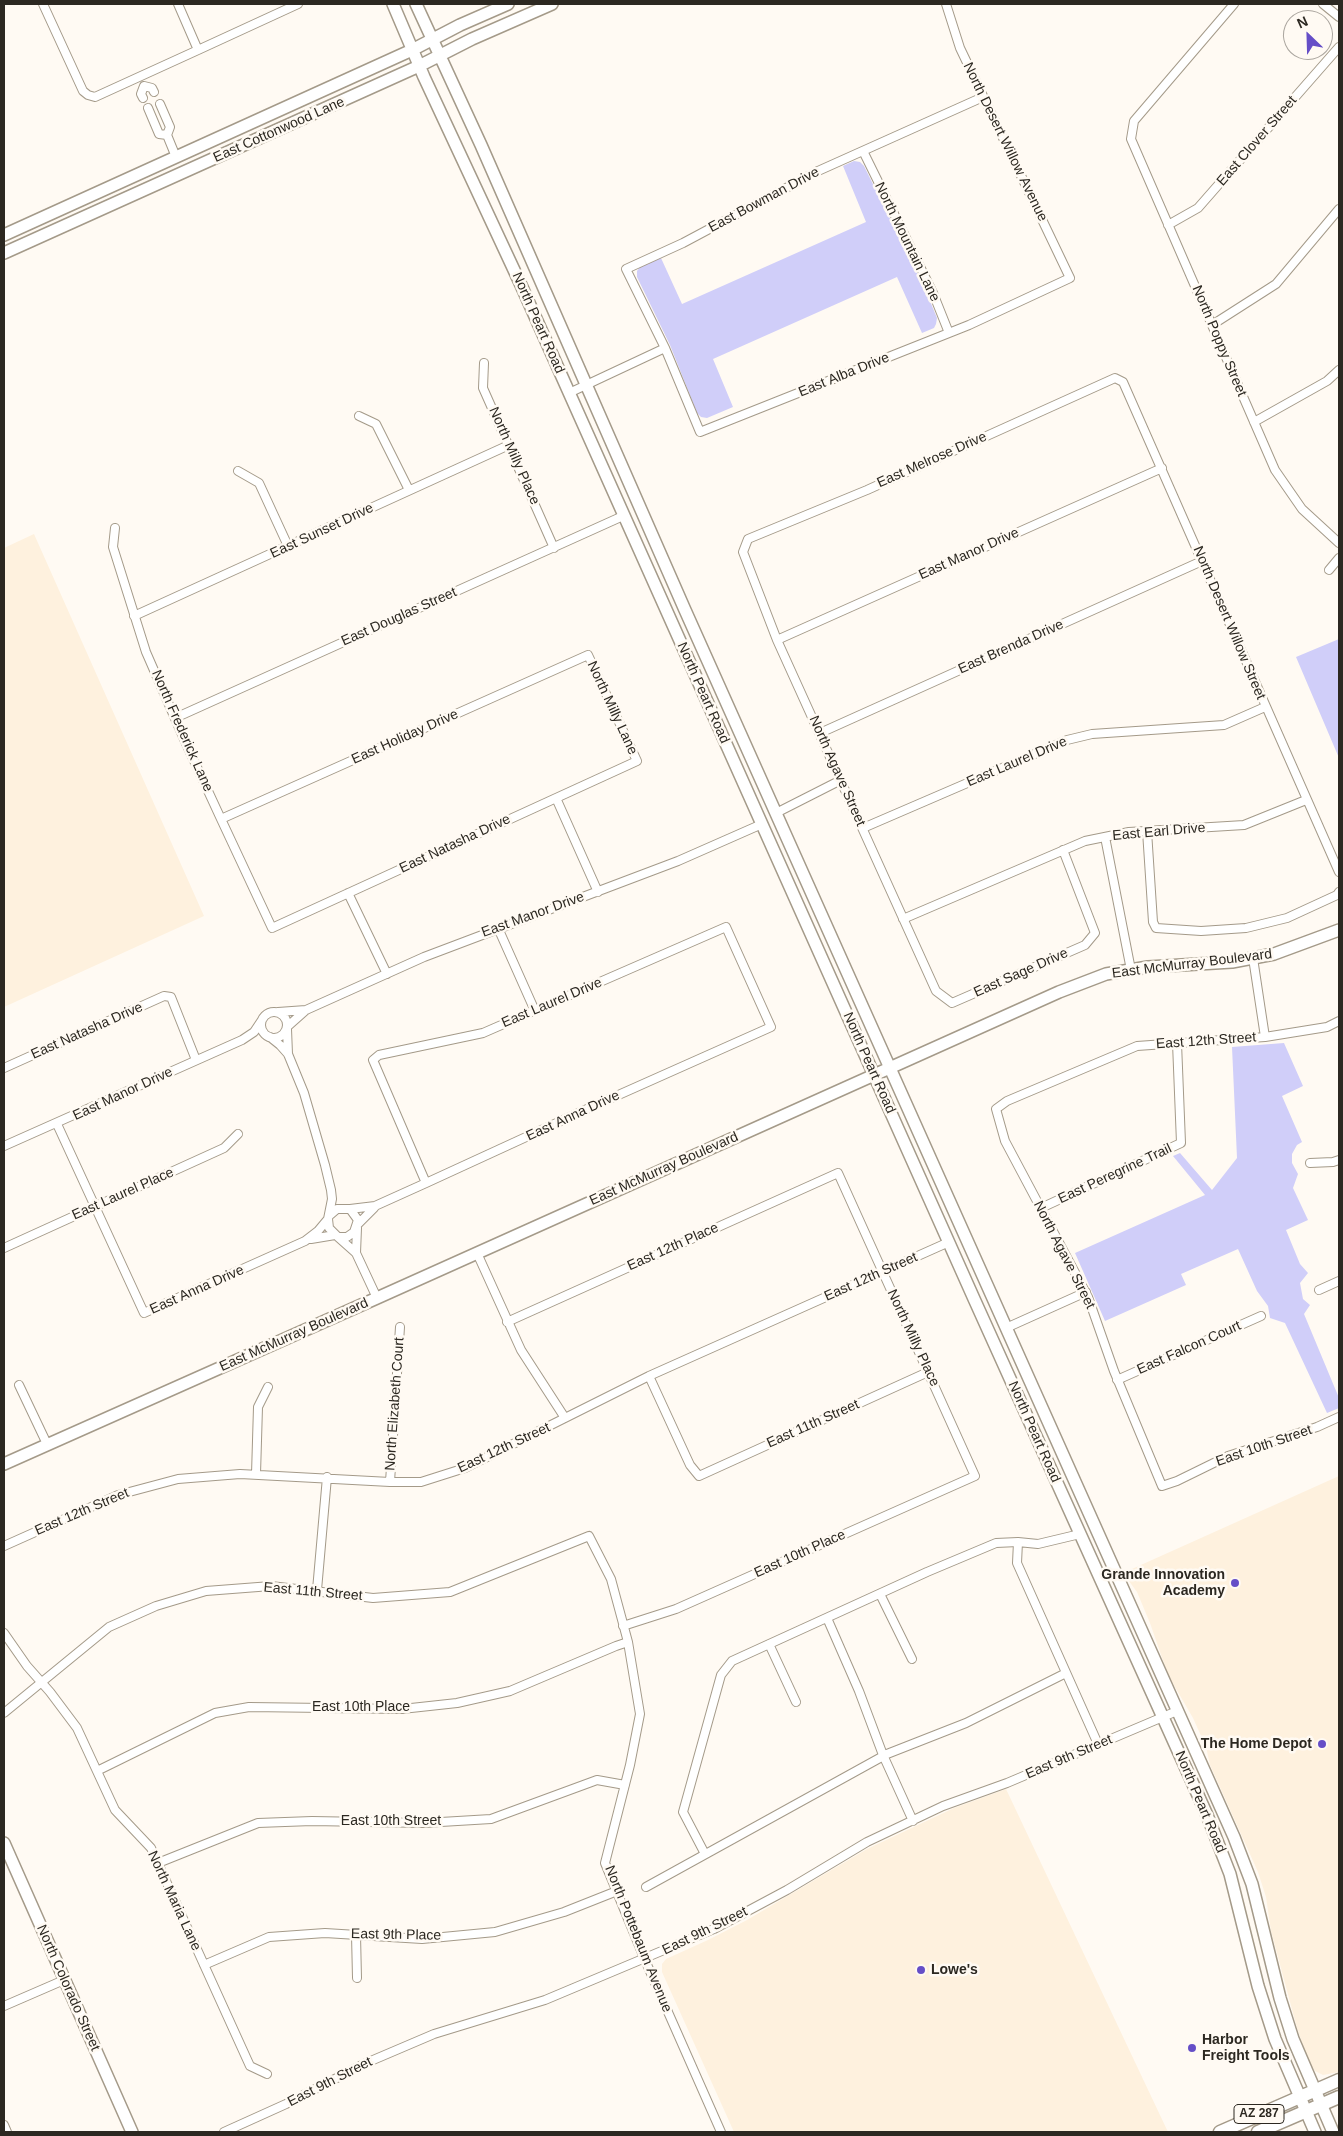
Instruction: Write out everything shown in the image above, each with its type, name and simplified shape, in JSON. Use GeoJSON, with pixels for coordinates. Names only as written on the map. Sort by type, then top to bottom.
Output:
{"type":"FeatureCollection","features":[{"type":"Feature","properties":{"kind":"main road","name":"AZ 287"},"geometry":{"type":"LineString","coordinates":[[1220,2132],[1339,2080]]}},
{"type":"Feature","properties":{"kind":"main road","name":"AZ 287"},"geometry":{"type":"LineString","coordinates":[[1258,2132],[1339,2097]]}},
{"type":"Feature","properties":{"kind":"street"},"geometry":{"type":"LineString","coordinates":[[43,4],[83,91],[94,97],[140,78],[298,4]]}},
{"type":"Feature","properties":{"kind":"street"},"geometry":{"type":"LineString","coordinates":[[178,4],[198,50]]}},
{"type":"Feature","properties":{"kind":"street","name":"North Peart Road"},"geometry":{"type":"LineString","coordinates":[[393,4],[419,66],[522,285],[623,516],[1207,1815],[1230,1874],[1258,1986],[1275,2039],[1315,2132]]}},
{"type":"Feature","properties":{"kind":"street","name":"North Peart Road"},"geometry":{"type":"LineString","coordinates":[[416,4],[441,56],[585,385],[1177,1710],[1252,1884],[1280,1998],[1293,2039],[1334,2132]]}},
{"type":"Feature","properties":{"kind":"street","name":"East Cottonwood Lane"},"geometry":{"type":"LineString","coordinates":[[4,236],[412,50],[508,4]]}},
{"type":"Feature","properties":{"kind":"street","name":"East Cottonwood Lane"},"geometry":{"type":"LineString","coordinates":[[4,253],[552,4]]}},
{"type":"Feature","properties":{"kind":"street","name":"North Desert Willow Avenue"},"geometry":{"type":"LineString","coordinates":[[946,4],[960,48],[1070,278]]}},
{"type":"Feature","properties":{"kind":"street","name":"North Poppy Street"},"geometry":{"type":"LineString","coordinates":[[1234,4],[1134,121],[1131,139],[1275,470],[1302,509],[1337,538]]}},
{"type":"Feature","properties":{"kind":"street"},"geometry":{"type":"LineString","coordinates":[[1323,4],[1339,17]]}},
{"type":"Feature","properties":{"kind":"street","name":"East Clover Street"},"geometry":{"type":"LineString","coordinates":[[1168,225],[1198,208],[1339,48]]}},
{"type":"Feature","properties":{"kind":"street"},"geometry":{"type":"LineString","coordinates":[[140,78],[144,86],[141,94],[143,98]]}},
{"type":"Feature","properties":{"kind":"street"},"geometry":{"type":"LineString","coordinates":[[144,86],[152,88],[154,92]]}},
{"type":"Feature","properties":{"kind":"street","name":"East Bowman Drive"},"geometry":{"type":"LineString","coordinates":[[665,348],[626,269],[683,243],[790,185],[983,97]]}},
{"type":"Feature","properties":{"kind":"street"},"geometry":{"type":"LineString","coordinates":[[167,135],[159,134],[149,111],[161,106],[170,127],[167,135],[176,157]]}},
{"type":"Feature","properties":{"kind":"street","name":"North Mountain Lane"},"geometry":{"type":"LineString","coordinates":[[863,151],[932,293],[949,333]]}},
{"type":"Feature","properties":{"kind":"street"},"geometry":{"type":"LineString","coordinates":[[1212,325],[1276,284],[1339,209]]}},
{"type":"Feature","properties":{"kind":"street","name":"East Alba Drive"},"geometry":{"type":"LineString","coordinates":[[665,348],[700,432],[949,333],[1070,278]]}},
{"type":"Feature","properties":{"kind":"street"},"geometry":{"type":"LineString","coordinates":[[569,393],[665,348]]}},
{"type":"Feature","properties":{"kind":"street","name":"North Milly Place"},"geometry":{"type":"LineString","coordinates":[[484,363],[483,388],[554,548]]}},
{"type":"Feature","properties":{"kind":"street"},"geometry":{"type":"LineString","coordinates":[[1254,422],[1327,381],[1339,370]]}},
{"type":"Feature","properties":{"kind":"street","name":"North Desert Willow Street"},"geometry":{"type":"LineString","coordinates":[[1115,378],[1123,382],[1162,468],[1265,707],[1339,872]]}},
{"type":"Feature","properties":{"kind":"street","name":"East Melrose Drive"},"geometry":{"type":"LineString","coordinates":[[748,539],[868,490],[1115,378]]}},
{"type":"Feature","properties":{"kind":"street"},"geometry":{"type":"LineString","coordinates":[[359,416],[376,424],[409,490]]}},
{"type":"Feature","properties":{"kind":"street","name":"East Sunset Drive"},"geometry":{"type":"LineString","coordinates":[[134,616],[509,445]]}},
{"type":"Feature","properties":{"kind":"street","name":"East Manor Drive"},"geometry":{"type":"LineString","coordinates":[[777,640],[1162,468]]}},
{"type":"Feature","properties":{"kind":"street"},"geometry":{"type":"LineString","coordinates":[[238,471],[259,483],[288,546]]}},
{"type":"Feature","properties":{"kind":"street","name":"East Douglas Street"},"geometry":{"type":"LineString","coordinates":[[175,718],[623,516]]}},
{"type":"Feature","properties":{"kind":"street","name":"North Frederick Lane"},"geometry":{"type":"LineString","coordinates":[[115,528],[114,547],[146,652],[272,928]]}},
{"type":"Feature","properties":{"kind":"street","name":"North Agave Street"},"geometry":{"type":"LineString","coordinates":[[748,539],[743,552],[777,640],[936,991],[945,998]]}},
{"type":"Feature","properties":{"kind":"street"},"geometry":{"type":"LineString","coordinates":[[1329,570],[1339,558]]}},
{"type":"Feature","properties":{"kind":"street","name":"East Brenda Drive"},"geometry":{"type":"LineString","coordinates":[[820,733],[1202,560]]}},
{"type":"Feature","properties":{"kind":"street","name":"North Milly Lane"},"geometry":{"type":"LineString","coordinates":[[588,655],[637,761]]}},
{"type":"Feature","properties":{"kind":"street","name":"East Holiday Drive"},"geometry":{"type":"LineString","coordinates":[[221,819],[588,655]]}},
{"type":"Feature","properties":{"kind":"street","name":"East Laurel Drive"},"geometry":{"type":"LineString","coordinates":[[863,828],[1067,740],[1092,734],[1224,725],[1265,707]]}},
{"type":"Feature","properties":{"kind":"street","name":"East Natasha Drive"},"geometry":{"type":"LineString","coordinates":[[272,928],[637,761]]}},
{"type":"Feature","properties":{"kind":"street"},"geometry":{"type":"LineString","coordinates":[[776,813],[841,780]]}},
{"type":"Feature","properties":{"kind":"street"},"geometry":{"type":"LineString","coordinates":[[556,798],[598,892]]}},
{"type":"Feature","properties":{"kind":"street","name":"East Earl Drive"},"geometry":{"type":"LineString","coordinates":[[903,919],[1085,841],[1147,831],[1244,825],[1306,800]]}},
{"type":"Feature","properties":{"kind":"street","name":"East Manor Drive"},"geometry":{"type":"LineString","coordinates":[[288,1027],[306,1010],[424,956],[678,861],[762,824]]}},
{"type":"Feature","properties":{"kind":"street"},"geometry":{"type":"LineString","coordinates":[[1147,831],[1153,922],[1156,928],[1201,931],[1246,928],[1287,918],[1337,895],[1339,892]]}},
{"type":"Feature","properties":{"kind":"street"},"geometry":{"type":"LineString","coordinates":[[1105,837],[1130,970]]}},
{"type":"Feature","properties":{"kind":"street","name":"East Sage Drive"},"geometry":{"type":"LineString","coordinates":[[945,998],[952,1003],[1085,945],[1095,933],[1063,850]]}},
{"type":"Feature","properties":{"kind":"street"},"geometry":{"type":"LineString","coordinates":[[348,893],[387,974]]}},
{"type":"Feature","properties":{"kind":"street","name":"East Laurel Drive"},"geometry":{"type":"LineString","coordinates":[[426,1184],[372,1060],[379,1054],[483,1033],[726,927],[771,1027]]}},
{"type":"Feature","properties":{"kind":"street"},"geometry":{"type":"LineString","coordinates":[[498,928],[535,1011]]}},
{"type":"Feature","properties":{"kind":"street","name":"East McMurray Boulevard"},"geometry":{"type":"LineString","coordinates":[[4,1464],[875,1076],[1059,992],[1106,974],[1148,966],[1232,962],[1274,954],[1339,930]]}},
{"type":"Feature","properties":{"kind":"street"},"geometry":{"type":"LineString","coordinates":[[1252,958],[1265,1037]]}},
{"type":"Feature","properties":{"kind":"street","name":"East Natasha Drive"},"geometry":{"type":"LineString","coordinates":[[4,1068],[164,996],[171,997],[196,1060]]}},
{"type":"Feature","properties":{"kind":"street","name":"East Manor Drive"},"geometry":{"type":"LineString","coordinates":[[278,1012],[306,1010]]}},
{"type":"Feature","properties":{"kind":"street"},"geometry":{"type":"LineString","coordinates":[[288,1054],[288,1027],[285,1016],[278,1012],[270,1012],[262,1020],[262,1028],[288,1054],[304,1094],[331,1190],[329,1228],[356,1253],[377,1298]]}},
{"type":"Feature","properties":{"kind":"street","name":"East Manor Drive"},"geometry":{"type":"LineString","coordinates":[[4,1146],[242,1040],[254,1032],[262,1020]]}},
{"type":"Feature","properties":{"kind":"street","name":"East 12th Street"},"geometry":{"type":"LineString","coordinates":[[996,1109],[1007,1101],[1137,1046],[1265,1037],[1327,1027],[1339,1022]]}},
{"type":"Feature","properties":{"kind":"street"},"geometry":{"type":"LineString","coordinates":[[269,1037],[279,1038],[286,1032],[288,1027]]}},
{"type":"Feature","properties":{"kind":"street","name":"East Anna Drive"},"geometry":{"type":"LineString","coordinates":[[348,1209],[376,1206],[771,1027]]}},
{"type":"Feature","properties":{"kind":"street","name":"East Manor Drive"},"geometry":{"type":"LineString","coordinates":[[242,1040],[269,1037]]}},
{"type":"Feature","properties":{"kind":"street","name":"East Peregrine Trail"},"geometry":{"type":"LineString","coordinates":[[1041,1208],[1181,1143],[1177,1043]]}},
{"type":"Feature","properties":{"kind":"street","name":"North Agave Street"},"geometry":{"type":"LineString","coordinates":[[996,1109],[1005,1141],[1086,1292],[1118,1380],[1162,1486]]}},
{"type":"Feature","properties":{"kind":"street"},"geometry":{"type":"LineString","coordinates":[[56,1124],[94,1206]]}},
{"type":"Feature","properties":{"kind":"street","name":"East Laurel Place"},"geometry":{"type":"LineString","coordinates":[[4,1248],[224,1148],[238,1134]]}},
{"type":"Feature","properties":{"kind":"street"},"geometry":{"type":"LineString","coordinates":[[1310,1163],[1339,1160]]}},
{"type":"Feature","properties":{"kind":"street","name":"North Milly Place"},"geometry":{"type":"LineString","coordinates":[[838,1173],[975,1476]]}},
{"type":"Feature","properties":{"kind":"street","name":"East 12th Place"},"geometry":{"type":"LineString","coordinates":[[507,1322],[838,1173]]}},
{"type":"Feature","properties":{"kind":"street"},"geometry":{"type":"LineString","coordinates":[[331,1190],[356,1216],[356,1253]]}},
{"type":"Feature","properties":{"kind":"street","name":"East Anna Drive"},"geometry":{"type":"LineString","coordinates":[[94,1206],[144,1313],[305,1241],[318,1231],[329,1217]]}},
{"type":"Feature","properties":{"kind":"street","name":"East Anna Drive"},"geometry":{"type":"LineString","coordinates":[[357,1226],[376,1206]]}},
{"type":"Feature","properties":{"kind":"street"},"geometry":{"type":"LineString","coordinates":[[329,1217],[337,1209],[348,1209]]}},
{"type":"Feature","properties":{"kind":"street"},"geometry":{"type":"LineString","coordinates":[[337,1236],[351,1235],[357,1226]]}},
{"type":"Feature","properties":{"kind":"street","name":"East Anna Drive"},"geometry":{"type":"LineString","coordinates":[[305,1241],[337,1236]]}},
{"type":"Feature","properties":{"kind":"street","name":"East 12th Street"},"geometry":{"type":"LineString","coordinates":[[4,1546],[118,1495],[178,1479],[256,1474],[390,1482],[421,1482],[465,1468],[649,1376],[949,1242]]}},
{"type":"Feature","properties":{"kind":"street"},"geometry":{"type":"LineString","coordinates":[[477,1253],[521,1350],[565,1418]]}},
{"type":"Feature","properties":{"kind":"street"},"geometry":{"type":"LineString","coordinates":[[1319,1290],[1339,1281]]}},
{"type":"Feature","properties":{"kind":"street"},"geometry":{"type":"LineString","coordinates":[[1006,1328],[1086,1292]]}},
{"type":"Feature","properties":{"kind":"street","name":"East Falcon Court"},"geometry":{"type":"LineString","coordinates":[[1118,1380],[1261,1316]]}},
{"type":"Feature","properties":{"kind":"street","name":"North Elizabeth Court"},"geometry":{"type":"LineString","coordinates":[[390,1482],[400,1327]]}},
{"type":"Feature","properties":{"kind":"street","name":"East 11th Street"},"geometry":{"type":"LineString","coordinates":[[649,1376],[690,1465],[698,1476],[928,1372]]}},
{"type":"Feature","properties":{"kind":"street"},"geometry":{"type":"LineString","coordinates":[[19,1385],[47,1444]]}},
{"type":"Feature","properties":{"kind":"street"},"geometry":{"type":"LineString","coordinates":[[256,1474],[258,1407],[268,1387]]}},
{"type":"Feature","properties":{"kind":"street","name":"East 10th Street"},"geometry":{"type":"LineString","coordinates":[[1162,1486],[1177,1481],[1228,1456],[1317,1427],[1339,1417]]}},
{"type":"Feature","properties":{"kind":"street","name":"East 10th Place"},"geometry":{"type":"LineString","coordinates":[[623,1626],[676,1609],[975,1476]]}},
{"type":"Feature","properties":{"kind":"street"},"geometry":{"type":"LineString","coordinates":[[317,1590],[327,1478]]}},
{"type":"Feature","properties":{"kind":"street"},"geometry":{"type":"LineString","coordinates":[[705,1854],[683,1812],[721,1675],[732,1661],[996,1544],[1018,1542],[1038,1544],[1080,1534]]}},
{"type":"Feature","properties":{"kind":"street","name":"East 11th Street"},"geometry":{"type":"LineString","coordinates":[[4,1713],[109,1627],[156,1606],[206,1591],[271,1586],[373,1598],[450,1592],[589,1536]]}},
{"type":"Feature","properties":{"kind":"street","name":"North Pottebaum Avenue"},"geometry":{"type":"LineString","coordinates":[[589,1536],[611,1579],[628,1642],[640,1714],[625,1785],[605,1863],[645,1960],[722,2132]]}},
{"type":"Feature","properties":{"kind":"street"},"geometry":{"type":"LineString","coordinates":[[1018,1542],[1017,1563],[1098,1744]]}},
{"type":"Feature","properties":{"kind":"street"},"geometry":{"type":"LineString","coordinates":[[880,1594],[912,1659]]}},
{"type":"Feature","properties":{"kind":"street"},"geometry":{"type":"LineString","coordinates":[[827,1618],[859,1691],[883,1755],[913,1820]]}},
{"type":"Feature","properties":{"kind":"street","name":"North Maria Lane"},"geometry":{"type":"LineString","coordinates":[[4,1633],[27,1666],[77,1728],[115,1810],[151,1848],[250,2066],[267,2074]]}},
{"type":"Feature","properties":{"kind":"street","name":"East 10th Place"},"geometry":{"type":"LineString","coordinates":[[97,1771],[215,1713],[249,1707],[402,1709],[457,1703],[510,1691],[628,1642]]}},
{"type":"Feature","properties":{"kind":"street"},"geometry":{"type":"LineString","coordinates":[[769,1644],[796,1702]]}},
{"type":"Feature","properties":{"kind":"street"},"geometry":{"type":"LineString","coordinates":[[646,1887],[883,1755],[966,1723],[1066,1673]]}},
{"type":"Feature","properties":{"kind":"street","name":"East 9th Street"},"geometry":{"type":"LineString","coordinates":[[224,2132],[286,2104],[366,2063],[434,2034],[546,2000],[714,1930],[787,1890],[867,1842],[913,1820],[961,1799],[1007,1783],[1177,1710]]}},
{"type":"Feature","properties":{"kind":"street","name":"East 10th Street"},"geometry":{"type":"LineString","coordinates":[[158,1863],[258,1823],[312,1821],[424,1823],[491,1819],[597,1780],[625,1785]]}},
{"type":"Feature","properties":{"kind":"street","name":"North Colorado Street"},"geometry":{"type":"LineString","coordinates":[[4,1843],[132,2132]]}},
{"type":"Feature","properties":{"kind":"street","name":"East 9th Place"},"geometry":{"type":"LineString","coordinates":[[204,1965],[269,1937],[325,1933],[422,1939],[495,1932],[564,1912],[617,1891]]}},
{"type":"Feature","properties":{"kind":"street"},"geometry":{"type":"LineString","coordinates":[[356,1935],[356,1978]]}},
{"type":"Feature","properties":{"kind":"street"},"geometry":{"type":"LineString","coordinates":[[4,2006],[64,1980]]}},
{"type":"Feature","properties":{"kind":"street"},"geometry":{"type":"LineString","coordinates":[[4,2125],[7,2132]]}},
{"type":"Feature","properties":{"kind":"shaded area"},"geometry":{"type":"Polygon","coordinates":[[[854,161],[860,162],[864,166],[925,289],[937,318],[934,328],[922,333],[897,277],[713,359],[733,407],[707,418],[701,417],[697,413],[670,345],[637,277],[637,271],[640,267],[661,258],[682,304],[866,222],[843,166],[854,161]]]}},
{"type":"Feature","properties":{"kind":"shaded area"},"geometry":{"type":"Polygon","coordinates":[[[34,534],[204,916],[4,1007],[4,548],[34,534]]]}},
{"type":"Feature","properties":{"kind":"shaded area"},"geometry":{"type":"Polygon","coordinates":[[[1339,639],[1339,758],[1296,657],[1339,639]]]}},
{"type":"Feature","properties":{"kind":"shaded area"},"geometry":{"type":"Polygon","coordinates":[[[1284,1043],[1303,1086],[1282,1096],[1302,1142],[1297,1145],[1292,1154],[1292,1163],[1298,1174],[1293,1188],[1308,1220],[1286,1230],[1300,1264],[1308,1273],[1300,1283],[1303,1299],[1310,1305],[1304,1314],[1339,1398],[1339,1408],[1327,1413],[1285,1323],[1270,1318],[1268,1306],[1257,1291],[1238,1249],[1181,1274],[1186,1285],[1105,1321],[1075,1253],[1205,1195],[1173,1156],[1180,1153],[1212,1190],[1237,1158],[1232,1047],[1284,1043]]]}},
{"type":"Feature","properties":{"kind":"shaded area"},"geometry":{"type":"Polygon","coordinates":[[[1339,1476],[1339,2072],[1323,2075],[1315,2071],[1309,2063],[1297,2028],[1271,1931],[1266,1897],[1258,1872],[1210,1765],[1206,1747],[1193,1718],[1168,1675],[1137,1592],[1123,1573],[1339,1476]]]}},
{"type":"Feature","properties":{"kind":"shaded area"},"geometry":{"type":"Polygon","coordinates":[[[1006,1789],[1168,2132],[734,2132],[662,1972],[662,1964],[666,1959],[747,1920],[867,1849],[954,1808],[1006,1789]]]}},
{"type":"Feature","properties":{"kind":"place","name":"Grande Innovation Academy"},"geometry":{"type":"Point","coordinates":[1235,1583]}},
{"type":"Feature","properties":{"kind":"place","name":"The Home Depot"},"geometry":{"type":"Point","coordinates":[1322,1744]}},
{"type":"Feature","properties":{"kind":"place","name":"Lowe's"},"geometry":{"type":"Point","coordinates":[921,1970]}},
{"type":"Feature","properties":{"kind":"place","name":"Harbor Freight Tools"},"geometry":{"type":"Point","coordinates":[1192,2048]}}]}
